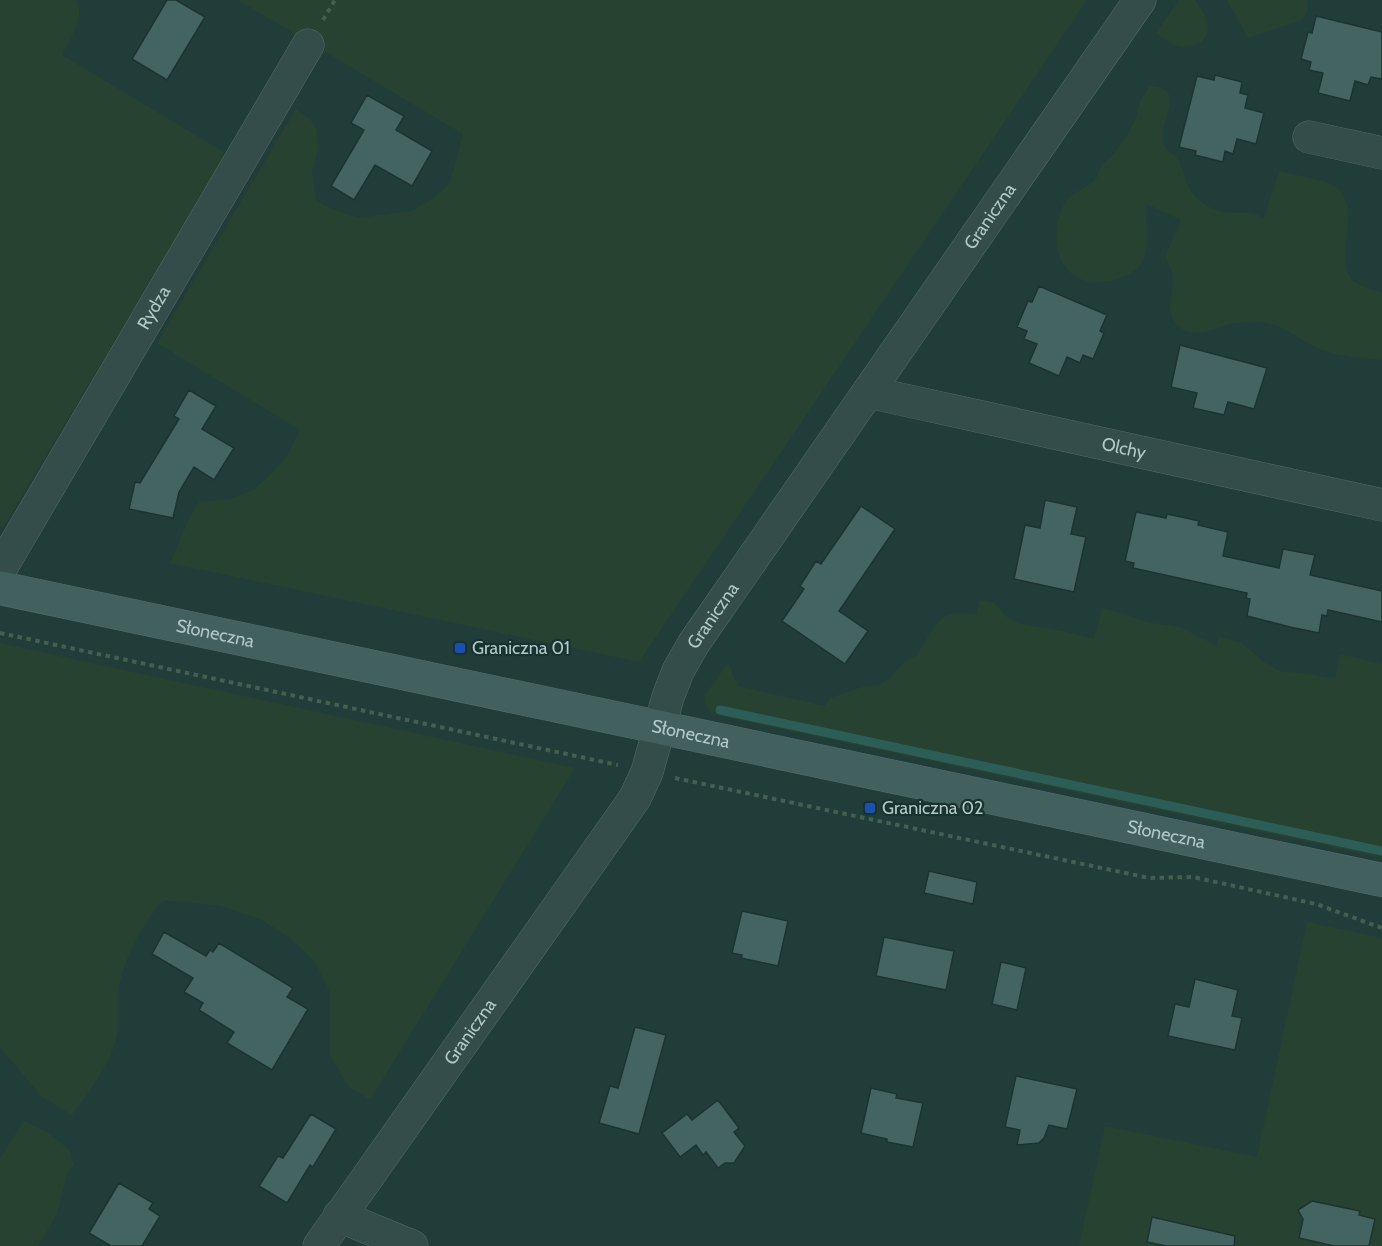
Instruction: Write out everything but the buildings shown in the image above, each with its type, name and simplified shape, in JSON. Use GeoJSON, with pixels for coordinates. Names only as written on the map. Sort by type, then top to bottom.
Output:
{"type":"FeatureCollection","features":[{"type":"Feature","properties":{"kind":"main road","name":"Słoneczna"},"geometry":{"type":"LineString","coordinates":[[0,588],[1382,880]]}},
{"type":"Feature","properties":{"kind":"street","name":"Graniczna"},"geometry":{"type":"LineString","coordinates":[[320,1246],[635,798],[647,772],[668,697],[683,661],[1140,0]]}},
{"type":"Feature","properties":{"kind":"street","name":"Rydza"},"geometry":{"type":"LineString","coordinates":[[0,570],[308,45]]}},
{"type":"Feature","properties":{"kind":"street"},"geometry":{"type":"LineString","coordinates":[[1309,137],[1382,153]]}},
{"type":"Feature","properties":{"kind":"street","name":"Olchy"},"geometry":{"type":"LineString","coordinates":[[868,392],[1382,505]]}},
{"type":"Feature","properties":{"kind":"street"},"geometry":{"type":"LineString","coordinates":[[339,1216],[412,1246]]}},
{"type":"Feature","properties":{"kind":"path"},"geometry":{"type":"LineString","coordinates":[[0,633],[1149,878],[1193,877],[1316,904],[1382,928]]}},
{"type":"Feature","properties":{"kind":"green space"},"geometry":{"type":"Polygon","coordinates":[[[0,0],[77,0],[78,22],[62,55],[227,154],[3,527],[0,526],[0,0]]]}},
{"type":"Feature","properties":{"kind":"green space"},"geometry":{"type":"Polygon","coordinates":[[[238,0],[1087,0],[639,662],[170,563],[199,502],[231,499],[253,490],[287,456],[300,430],[157,343],[296,109],[310,119],[317,130],[318,149],[312,171],[316,200],[327,207],[358,218],[412,211],[435,197],[450,183],[463,134],[238,0]]]}},
{"type":"Feature","properties":{"kind":"green space"},"geometry":{"type":"Polygon","coordinates":[[[1179,0],[1195,0],[1206,19],[1207,33],[1205,38],[1196,45],[1178,46],[1156,33],[1179,0]]]}},
{"type":"Feature","properties":{"kind":"green space"},"geometry":{"type":"Polygon","coordinates":[[[1227,0],[1307,0],[1307,9],[1300,21],[1248,38],[1227,0]]]}},
{"type":"Feature","properties":{"kind":"green space"},"geometry":{"type":"Polygon","coordinates":[[[1150,86],[1162,88],[1168,93],[1170,99],[1164,126],[1164,144],[1179,161],[1190,189],[1208,206],[1226,212],[1248,213],[1264,218],[1279,171],[1329,183],[1343,195],[1348,221],[1345,262],[1348,274],[1356,283],[1382,293],[1382,360],[1331,353],[1315,347],[1282,328],[1267,323],[1230,324],[1197,333],[1184,330],[1173,320],[1171,314],[1173,278],[1165,257],[1181,220],[1146,204],[1146,251],[1143,261],[1136,269],[1128,275],[1108,281],[1093,282],[1080,279],[1070,272],[1062,262],[1057,249],[1056,234],[1062,209],[1072,195],[1095,180],[1104,163],[1117,150],[1136,119],[1138,107],[1150,86]]]}},
{"type":"Feature","properties":{"kind":"green space"},"geometry":{"type":"Polygon","coordinates":[[[979,600],[994,603],[1006,616],[1020,624],[1064,631],[1094,639],[1102,608],[1146,622],[1180,627],[1217,646],[1219,637],[1242,643],[1279,671],[1335,679],[1340,654],[1382,664],[1382,858],[711,714],[704,701],[705,695],[728,663],[738,686],[825,706],[830,698],[862,687],[879,685],[890,678],[904,662],[917,655],[931,631],[943,617],[956,613],[976,614],[979,600]]]}},
{"type":"Feature","properties":{"kind":"green space"},"geometry":{"type":"Polygon","coordinates":[[[0,643],[575,768],[370,1100],[349,1087],[330,1056],[330,992],[315,962],[290,938],[260,919],[220,906],[163,900],[141,931],[125,965],[119,989],[117,1034],[109,1058],[95,1083],[72,1115],[41,1096],[0,1047],[0,643]]]}},
{"type":"Feature","properties":{"kind":"green space"},"geometry":{"type":"Polygon","coordinates":[[[1307,922],[1382,938],[1382,1246],[1079,1246],[1105,1126],[1257,1157],[1307,922]]]}},
{"type":"Feature","properties":{"kind":"green space"},"geometry":{"type":"Polygon","coordinates":[[[24,1121],[50,1134],[69,1150],[74,1164],[67,1173],[57,1214],[38,1246],[0,1246],[0,1158],[24,1121]]]}},
{"type":"Feature","properties":{"kind":"waterway"},"geometry":{"type":"LineString","coordinates":[[720,710],[1382,851]]}},
{"type":"Feature","properties":{"kind":"place","name":"Graniczna 01"},"geometry":{"type":"Point","coordinates":[460,648]}},
{"type":"Feature","properties":{"kind":"place","name":"Graniczna 02"},"geometry":{"type":"Point","coordinates":[870,808]}}]}
